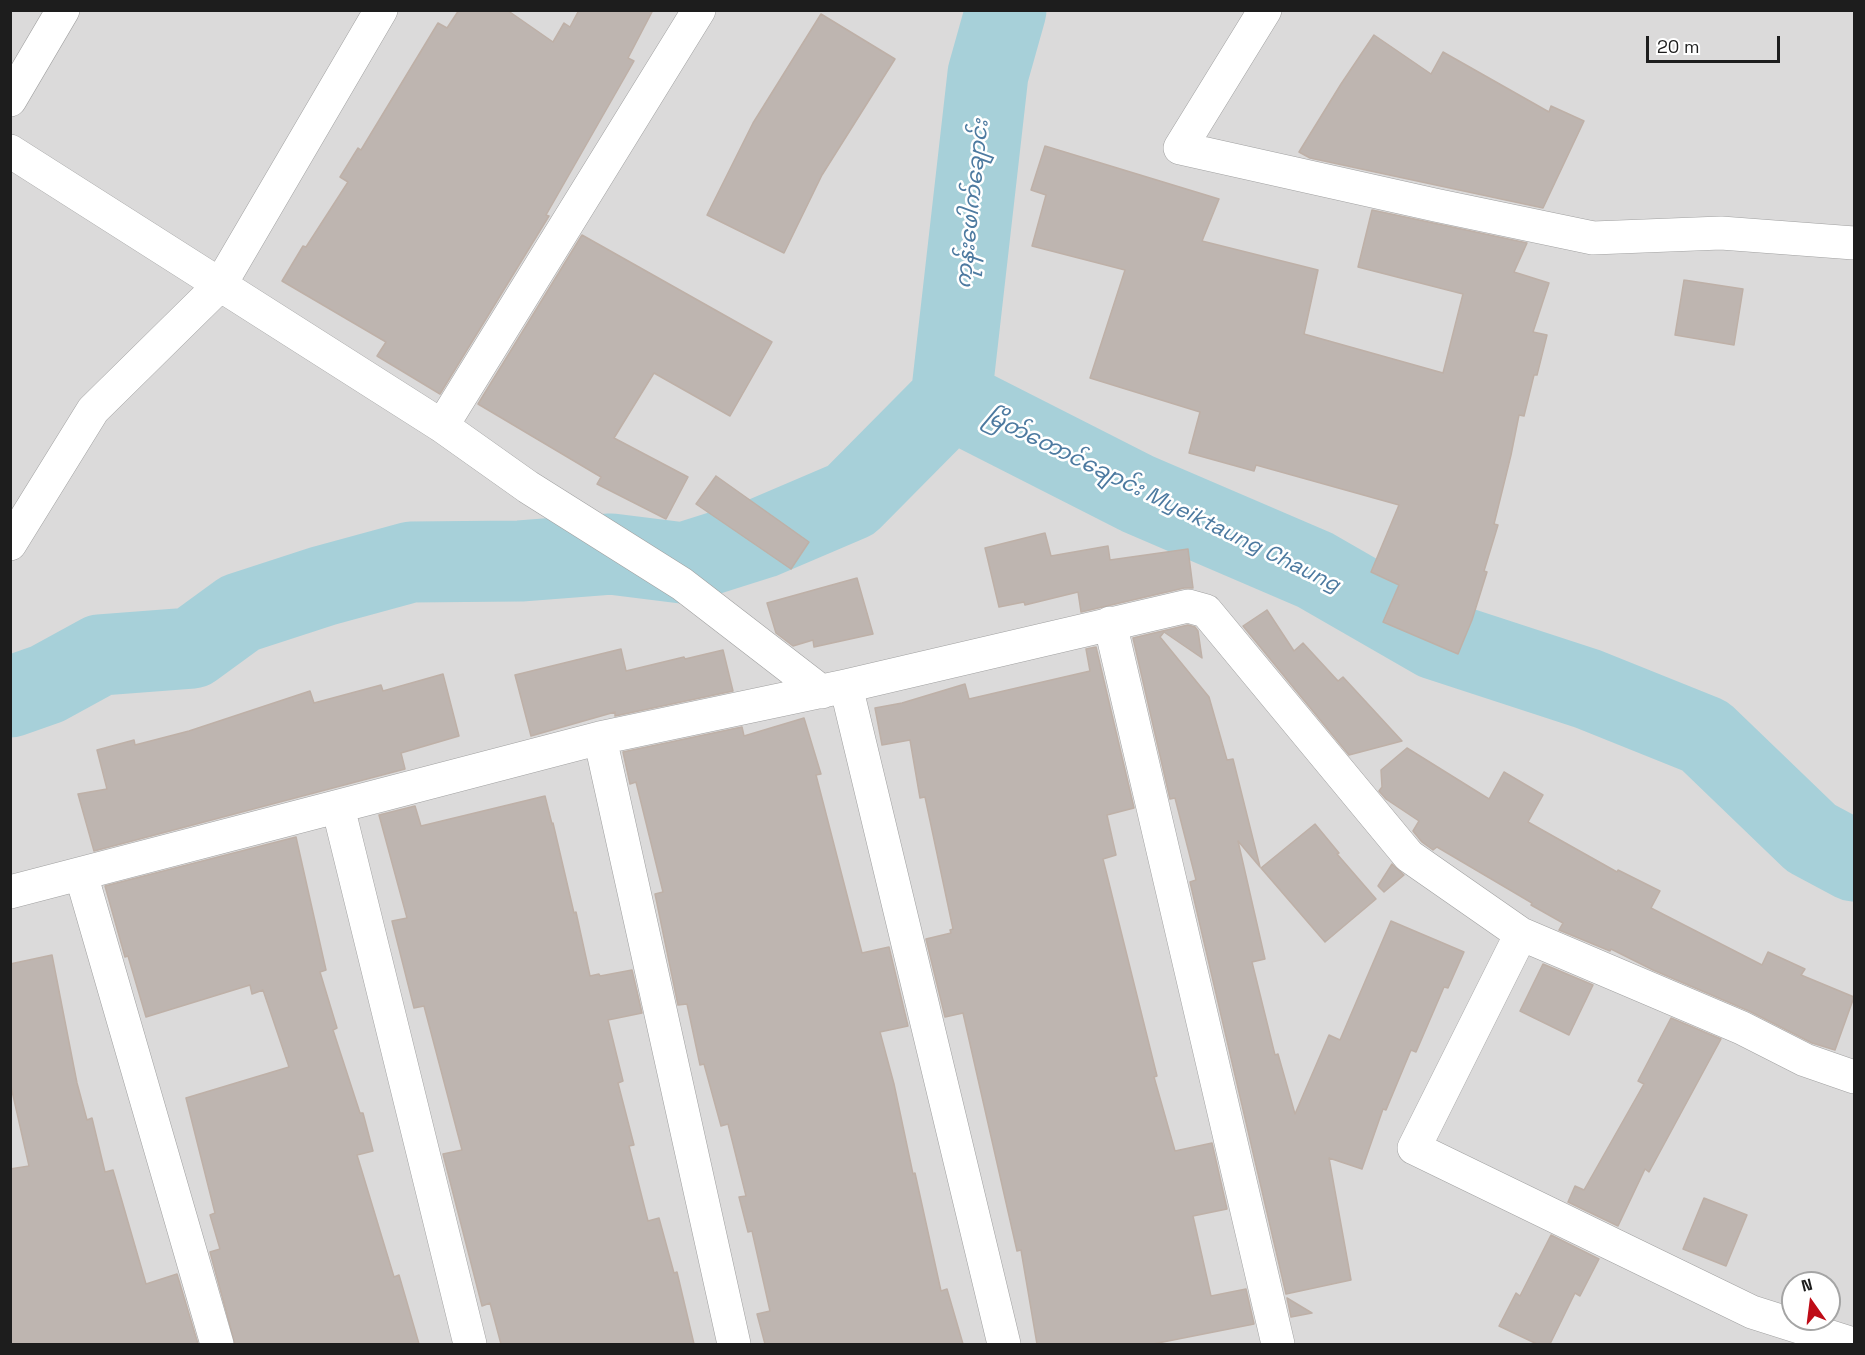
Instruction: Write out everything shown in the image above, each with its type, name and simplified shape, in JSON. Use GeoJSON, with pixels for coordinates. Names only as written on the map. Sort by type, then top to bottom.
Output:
{"type":"FeatureCollection","features":[{"type":"Feature","properties":{"kind":"street"},"geometry":{"type":"LineString","coordinates":[[10,100],[63,10]]}},
{"type":"Feature","properties":{"kind":"street"},"geometry":{"type":"LineString","coordinates":[[10,544],[93,410],[220,285],[381,10]]}},
{"type":"Feature","properties":{"kind":"street"},"geometry":{"type":"LineString","coordinates":[[442,426],[699,10]]}},
{"type":"Feature","properties":{"kind":"street"},"geometry":{"type":"LineString","coordinates":[[1265,10],[1180,148],[1435,206],[1593,238],[1721,233],[1854,243]]}},
{"type":"Feature","properties":{"kind":"street"},"geometry":{"type":"LineString","coordinates":[[10,151],[442,426],[528,487],[682,584],[834,689],[1004,1344]]}},
{"type":"Feature","properties":{"kind":"street"},"geometry":{"type":"LineString","coordinates":[[10,892],[600,738],[834,689],[1188,606],[1206,611],[1409,856],[1521,934],[1742,1028],[1805,1060],[1854,1077]]}},
{"type":"Feature","properties":{"kind":"street"},"geometry":{"type":"LineString","coordinates":[[1110,623],[1278,1344]]}},
{"type":"Feature","properties":{"kind":"street"},"geometry":{"type":"LineString","coordinates":[[600,738],[734,1344]]}},
{"type":"Feature","properties":{"kind":"street"},"geometry":{"type":"LineString","coordinates":[[338,807],[470,1344]]}},
{"type":"Feature","properties":{"kind":"street"},"geometry":{"type":"LineString","coordinates":[[81,874],[217,1344]]}},
{"type":"Feature","properties":{"kind":"street"},"geometry":{"type":"LineString","coordinates":[[1521,934],[1414,1148],[1752,1312],[1853,1344]]}},
{"type":"Feature","properties":{"kind":"shaded area"},"geometry":{"type":"Polygon","coordinates":[[[10,11],[1854,11],[1854,1344],[11,1344],[10,11]]]}},
{"type":"Feature","properties":{"kind":"building"},"geometry":{"type":"Polygon","coordinates":[[[459,10],[507,10],[553,42],[564,23],[570,27],[579,10],[653,10],[628,58],[634,61],[546,215],[549,216],[440,394],[377,356],[386,342],[282,281],[303,246],[306,247],[348,182],[340,177],[358,148],[361,150],[438,23],[447,28],[459,10]]]}},
{"type":"Feature","properties":{"kind":"building"},"geometry":{"type":"Polygon","coordinates":[[[821,14],[895,59],[822,175],[784,253],[707,215],[753,123],[821,14]]]}},
{"type":"Feature","properties":{"kind":"building"},"geometry":{"type":"Polygon","coordinates":[[[1374,35],[1431,74],[1443,52],[1549,112],[1551,106],[1584,121],[1543,208],[1310,158],[1299,152],[1374,35]]]}},
{"type":"Feature","properties":{"kind":"building"},"geometry":{"type":"Polygon","coordinates":[[[1045,146],[1219,199],[1202,241],[1318,270],[1304,334],[1443,373],[1463,294],[1358,267],[1372,210],[1527,243],[1514,272],[1549,283],[1533,332],[1547,335],[1524,416],[1519,415],[1494,524],[1498,525],[1484,571],[1487,572],[1472,620],[1458,654],[1383,622],[1399,585],[1371,572],[1399,505],[1256,465],[1254,471],[1189,453],[1200,412],[1090,378],[1125,270],[1032,246],[1046,195],[1031,190],[1045,146]]]}},
{"type":"Feature","properties":{"kind":"building"},"geometry":{"type":"Polygon","coordinates":[[[582,235],[772,342],[730,416],[654,373],[614,438],[688,477],[666,519],[597,484],[601,477],[478,404],[582,235]]]}},
{"type":"Feature","properties":{"kind":"building"},"geometry":{"type":"Polygon","coordinates":[[[1684,280],[1743,289],[1734,345],[1675,335],[1684,280]]]}},
{"type":"Feature","properties":{"kind":"building"},"geometry":{"type":"Polygon","coordinates":[[[716,476],[809,542],[791,569],[696,504],[716,476]]]}},
{"type":"Feature","properties":{"kind":"building"},"geometry":{"type":"Polygon","coordinates":[[[1045,533],[1051,556],[1108,546],[1110,560],[1188,549],[1193,588],[1184,588],[1081,612],[1078,592],[1025,605],[1024,602],[999,607],[985,548],[1045,533]]]}},
{"type":"Feature","properties":{"kind":"building"},"geometry":{"type":"Polygon","coordinates":[[[857,578],[873,634],[814,647],[813,640],[793,646],[776,633],[767,603],[857,578]]]}},
{"type":"Feature","properties":{"kind":"building"},"geometry":{"type":"Polygon","coordinates":[[[1267,610],[1294,651],[1303,643],[1338,681],[1343,677],[1402,741],[1349,755],[1243,626],[1267,610]]]}},
{"type":"Feature","properties":{"kind":"building"},"geometry":{"type":"Polygon","coordinates":[[[1188,625],[1195,627],[1198,631],[1202,658],[1164,632],[1160,637],[1209,697],[1227,760],[1233,759],[1260,867],[1238,841],[1265,959],[1252,962],[1275,1055],[1278,1054],[1295,1114],[1329,1035],[1340,1040],[1391,921],[1464,952],[1448,988],[1444,987],[1416,1052],[1411,1050],[1386,1110],[1383,1109],[1362,1169],[1329,1158],[1351,1280],[1286,1294],[1190,882],[1196,880],[1175,798],[1170,799],[1133,638],[1188,625]]]}},
{"type":"Feature","properties":{"kind":"building"},"geometry":{"type":"Polygon","coordinates":[[[1096,647],[1134,808],[1107,815],[1116,855],[1103,859],[1157,1076],[1154,1077],[1175,1151],[1212,1143],[1227,1209],[1193,1216],[1211,1296],[1246,1289],[1254,1324],[1153,1344],[1037,1344],[1021,1250],[1017,1251],[963,1013],[945,1017],[926,939],[951,933],[950,930],[953,929],[925,797],[920,798],[910,740],[882,745],[875,708],[902,703],[965,684],[969,699],[1090,671],[1086,649],[1096,647]]]}},
{"type":"Feature","properties":{"kind":"building"},"geometry":{"type":"Polygon","coordinates":[[[621,649],[626,671],[723,650],[733,691],[615,716],[615,712],[531,736],[515,675],[621,649]]]}},
{"type":"Feature","properties":{"kind":"building"},"geometry":{"type":"Polygon","coordinates":[[[443,674],[459,736],[401,753],[405,769],[94,851],[78,794],[107,789],[97,750],[134,740],[135,745],[189,731],[310,691],[314,703],[381,685],[383,691],[443,674]]]}},
{"type":"Feature","properties":{"kind":"building"},"geometry":{"type":"Polygon","coordinates":[[[804,718],[821,774],[816,775],[862,953],[889,947],[908,1026],[880,1032],[941,1291],[947,1289],[963,1344],[765,1344],[757,1314],[770,1311],[752,1231],[748,1232],[739,1197],[746,1196],[728,1124],[721,1126],[704,1064],[700,1065],[687,1004],[678,1005],[655,894],[663,892],[636,782],[630,784],[623,752],[742,727],[744,736],[804,718]]]}},
{"type":"Feature","properties":{"kind":"building"},"geometry":{"type":"Polygon","coordinates":[[[1407,748],[1489,799],[1504,772],[1543,795],[1528,822],[1617,872],[1618,870],[1660,891],[1651,908],[1762,965],[1768,952],[1805,969],[1801,975],[1854,997],[1835,1050],[1812,1043],[1749,1011],[1653,970],[1611,949],[1610,951],[1559,930],[1563,923],[1531,905],[1532,903],[1437,847],[1433,850],[1413,831],[1419,821],[1386,799],[1379,791],[1382,787],[1381,770],[1407,748]]]}},
{"type":"Feature","properties":{"kind":"building"},"geometry":{"type":"Polygon","coordinates":[[[545,796],[574,913],[576,912],[590,976],[632,970],[642,1013],[608,1020],[623,1081],[618,1083],[634,1145],[629,1146],[648,1221],[659,1218],[674,1273],[677,1272],[694,1344],[501,1344],[490,1303],[482,1306],[443,1154],[462,1150],[424,1006],[414,1008],[392,921],[407,918],[379,815],[415,806],[421,826],[545,796]]]}},
{"type":"Feature","properties":{"kind":"building"},"geometry":{"type":"Polygon","coordinates":[[[1315,824],[1339,853],[1337,854],[1376,899],[1325,942],[1261,868],[1315,824]]]}},
{"type":"Feature","properties":{"kind":"building"},"geometry":{"type":"Polygon","coordinates":[[[296,837],[326,970],[320,972],[337,1028],[333,1030],[360,1113],[363,1113],[373,1151],[357,1155],[394,1277],[399,1275],[419,1344],[235,1344],[210,1252],[220,1249],[210,1215],[215,1213],[186,1098],[289,1067],[263,990],[252,994],[250,985],[146,1017],[128,956],[125,957],[105,886],[296,837]]]}},
{"type":"Feature","properties":{"kind":"building"},"geometry":{"type":"Polygon","coordinates":[[[1392,864],[1404,875],[1384,892],[1378,886],[1392,864]]]}},
{"type":"Feature","properties":{"kind":"building"},"geometry":{"type":"Polygon","coordinates":[[[52,955],[77,1083],[87,1120],[92,1118],[105,1172],[113,1170],[146,1284],[177,1274],[198,1344],[10,1344],[10,1169],[29,1166],[10,1082],[10,964],[52,955]]]}},
{"type":"Feature","properties":{"kind":"building"},"geometry":{"type":"Polygon","coordinates":[[[1543,964],[1593,985],[1569,1035],[1520,1011],[1543,964]]]}},
{"type":"Feature","properties":{"kind":"building"},"geometry":{"type":"Polygon","coordinates":[[[1671,1018],[1721,1039],[1649,1172],[1645,1169],[1618,1226],[1568,1202],[1575,1186],[1584,1190],[1644,1084],[1638,1081],[1671,1018]]]}},
{"type":"Feature","properties":{"kind":"building"},"geometry":{"type":"Polygon","coordinates":[[[1704,1198],[1747,1215],[1726,1266],[1683,1249],[1704,1198]]]}},
{"type":"Feature","properties":{"kind":"building"},"geometry":{"type":"Polygon","coordinates":[[[1551,1235],[1599,1259],[1580,1296],[1575,1293],[1550,1344],[1537,1344],[1499,1326],[1516,1293],[1520,1296],[1551,1235]]]}},
{"type":"Feature","properties":{"kind":"building"},"geometry":{"type":"Polygon","coordinates":[[[1287,1298],[1312,1313],[1291,1317],[1287,1298]]]}},
{"type":"Feature","properties":{"kind":"waterway","name":"ကုန်းဖေါက်ချောင်း"},"geometry":{"type":"LineString","coordinates":[[951,399],[988,74],[1006,10]]}},
{"type":"Feature","properties":{"kind":"waterway","name":"ကုန်းဖေါက်ချောင်း"},"geometry":{"type":"LineString","coordinates":[[10,697],[47,684],[100,655],[192,648],[240,613],[323,586],[411,562],[520,561],[611,554],[683,563],[762,538],[851,500],[951,399],[1138,494],[1315,570],[1435,639],[1588,689],[1705,736],[1811,838],[1854,861]]}},
{"type":"Feature","properties":{"kind":"water label","name":"မြိတ်တောင်ချောင်း Myeiktaung Chaung"},"geometry":{"type":"Point","coordinates":[1162,501]}}]}
